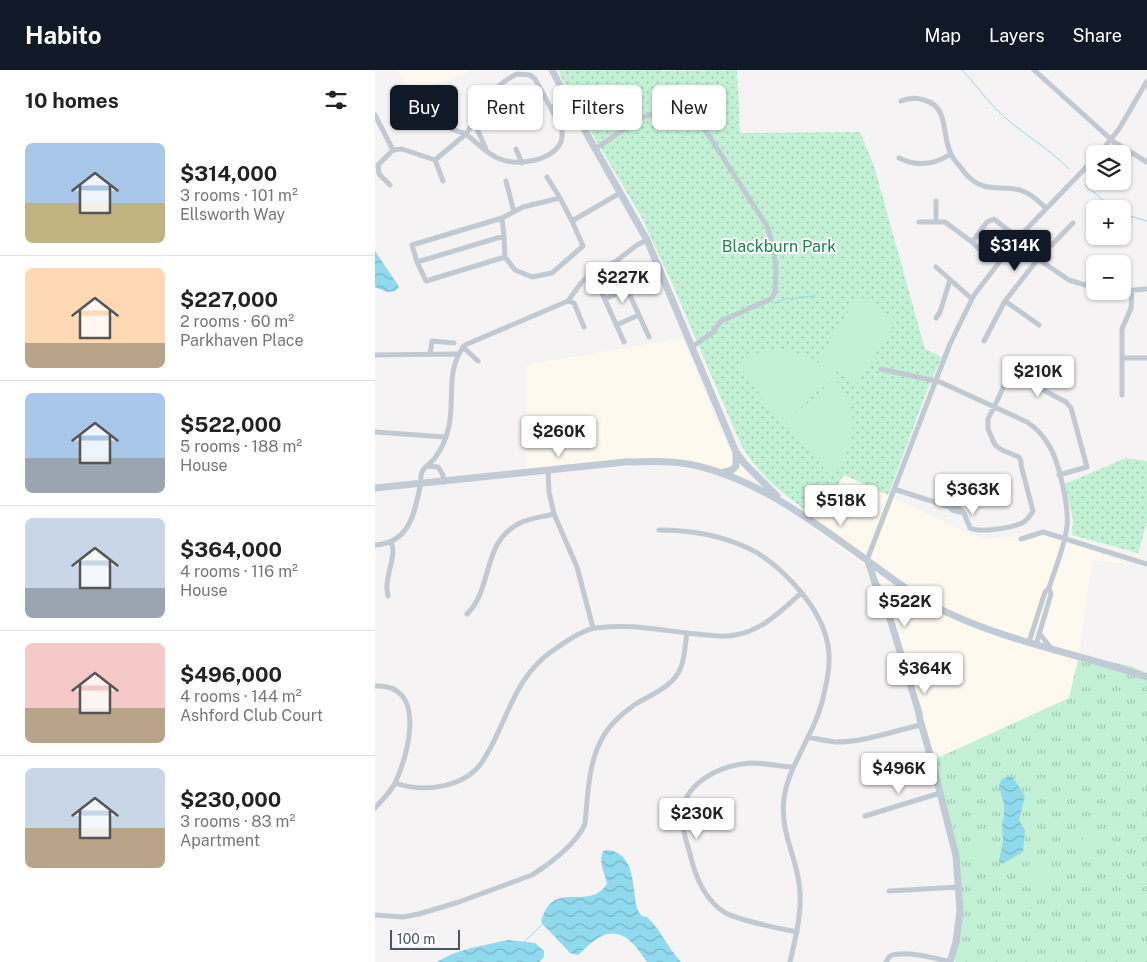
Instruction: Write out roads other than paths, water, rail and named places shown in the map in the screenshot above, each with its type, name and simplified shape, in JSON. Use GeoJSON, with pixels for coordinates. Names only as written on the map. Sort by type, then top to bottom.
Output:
{"type":"FeatureCollection","features":[{"type":"Feature","properties":{"kind":"main road"},"geometry":{"type":"LineString","coordinates":[[552,70],[560,85]]}},
{"type":"Feature","properties":{"kind":"main road"},"geometry":{"type":"LineString","coordinates":[[584,130],[647,240],[736,452],[756,476],[785,503]]}},
{"type":"Feature","properties":{"kind":"main road"},"geometry":{"type":"LineString","coordinates":[[721,473],[731,470],[736,466],[736,452]]}},
{"type":"Feature","properties":{"kind":"main road"},"geometry":{"type":"LineString","coordinates":[[375,488],[547,471],[579,466],[662,461],[682,463],[737,479],[785,503],[898,583],[934,606],[984,628],[1147,677]]}},
{"type":"Feature","properties":{"kind":"main road"},"geometry":{"type":"LineString","coordinates":[[737,479],[745,480],[756,476]]}},
{"type":"Feature","properties":{"kind":"main road"},"geometry":{"type":"LineString","coordinates":[[867,560],[915,714],[920,723],[952,836],[959,887],[959,926],[951,962]]}},
{"type":"Feature","properties":{"kind":"street"},"geometry":{"type":"LineString","coordinates":[[1034,70],[1111,140],[1147,162]]}},
{"type":"Feature","properties":{"kind":"street"},"geometry":{"type":"LineString","coordinates":[[498,85],[517,74],[530,75],[539,85]]}},
{"type":"Feature","properties":{"kind":"street"},"geometry":{"type":"LineString","coordinates":[[1107,145],[1147,81]]}},
{"type":"Feature","properties":{"kind":"street"},"geometry":{"type":"LineString","coordinates":[[458,130],[500,159],[522,163],[536,161],[553,152],[560,145],[563,137],[562,129],[543,93]]}},
{"type":"Feature","properties":{"kind":"street"},"geometry":{"type":"LineString","coordinates":[[901,101],[920,98],[937,107],[943,120],[951,154],[970,179],[977,183],[997,188],[1024,191],[1046,208]]}},
{"type":"Feature","properties":{"kind":"street"},"geometry":{"type":"LineString","coordinates":[[595,149],[641,118],[669,108],[683,110],[702,125],[767,226],[773,246],[775,292],[771,298],[721,321],[712,333],[692,347]]}},
{"type":"Feature","properties":{"kind":"street"},"geometry":{"type":"LineString","coordinates":[[375,115],[393,150]]}},
{"type":"Feature","properties":{"kind":"street"},"geometry":{"type":"LineString","coordinates":[[435,160],[469,130]]}},
{"type":"Feature","properties":{"kind":"street"},"geometry":{"type":"LineString","coordinates":[[478,130],[487,150]]}},
{"type":"Feature","properties":{"kind":"street"},"geometry":{"type":"LineString","coordinates":[[389,185],[379,174],[377,165],[393,150],[402,149],[435,160]]}},
{"type":"Feature","properties":{"kind":"street"},"geometry":{"type":"LineString","coordinates":[[516,149],[522,163]]}},
{"type":"Feature","properties":{"kind":"street"},"geometry":{"type":"LineString","coordinates":[[899,158],[906,162],[931,163],[940,161],[951,154]]}},
{"type":"Feature","properties":{"kind":"street"},"geometry":{"type":"LineString","coordinates":[[435,160],[443,181]]}},
{"type":"Feature","properties":{"kind":"street"},"geometry":{"type":"LineString","coordinates":[[867,560],[935,380],[972,299],[1017,239],[1086,168]]}},
{"type":"Feature","properties":{"kind":"street"},"geometry":{"type":"LineString","coordinates":[[502,218],[505,257],[515,270],[532,277],[552,273],[583,246],[572,221],[547,178]]}},
{"type":"Feature","properties":{"kind":"street"},"geometry":{"type":"LineString","coordinates":[[506,181],[514,212]]}},
{"type":"Feature","properties":{"kind":"street"},"geometry":{"type":"LineString","coordinates":[[572,221],[620,193]]}},
{"type":"Feature","properties":{"kind":"street"},"geometry":{"type":"LineString","coordinates":[[505,257],[426,281],[417,262],[412,245],[502,218],[523,207],[559,198]]}},
{"type":"Feature","properties":{"kind":"street"},"geometry":{"type":"LineString","coordinates":[[936,200],[936,222]]}},
{"type":"Feature","properties":{"kind":"street"},"geometry":{"type":"LineString","coordinates":[[972,242],[987,222],[994,219],[1038,259],[1069,280],[1086,285]]}},
{"type":"Feature","properties":{"kind":"street"},"geometry":{"type":"LineString","coordinates":[[919,222],[945,222],[972,242],[985,255]]}},
{"type":"Feature","properties":{"kind":"street"},"geometry":{"type":"LineString","coordinates":[[984,341],[1005,301],[1038,259],[1073,223]]}},
{"type":"Feature","properties":{"kind":"street"},"geometry":{"type":"LineString","coordinates":[[417,262],[504,236]]}},
{"type":"Feature","properties":{"kind":"street"},"geometry":{"type":"LineString","coordinates":[[375,545],[391,542],[403,533],[411,522],[421,484],[422,472],[437,456],[449,429],[453,366],[457,354],[463,347],[568,301],[581,283],[593,272],[615,262],[637,245],[647,240]]}},
{"type":"Feature","properties":{"kind":"street"},"geometry":{"type":"LineString","coordinates":[[936,267],[972,299]]}},
{"type":"Feature","properties":{"kind":"street"},"geometry":{"type":"LineString","coordinates":[[619,268],[649,337]]}},
{"type":"Feature","properties":{"kind":"street"},"geometry":{"type":"LineString","coordinates":[[593,272],[624,342]]}},
{"type":"Feature","properties":{"kind":"street"},"geometry":{"type":"LineString","coordinates":[[936,318],[940,312],[950,280]]}},
{"type":"Feature","properties":{"kind":"street"},"geometry":{"type":"LineString","coordinates":[[605,299],[627,289]]}},
{"type":"Feature","properties":{"kind":"street"},"geometry":{"type":"LineString","coordinates":[[1131,291],[1147,289]]}},
{"type":"Feature","properties":{"kind":"street"},"geometry":{"type":"LineString","coordinates":[[1122,395],[1122,329],[1131,308],[1131,300]]}},
{"type":"Feature","properties":{"kind":"street"},"geometry":{"type":"LineString","coordinates":[[568,301],[574,303],[584,327]]}},
{"type":"Feature","properties":{"kind":"street"},"geometry":{"type":"LineString","coordinates":[[1005,301],[1039,325]]}},
{"type":"Feature","properties":{"kind":"street"},"geometry":{"type":"LineString","coordinates":[[616,325],[639,315]]}},
{"type":"Feature","properties":{"kind":"street"},"geometry":{"type":"LineString","coordinates":[[429,354],[432,341],[454,343]]}},
{"type":"Feature","properties":{"kind":"street"},"geometry":{"type":"LineString","coordinates":[[463,347],[478,361]]}},
{"type":"Feature","properties":{"kind":"street"},"geometry":{"type":"LineString","coordinates":[[375,355],[457,354]]}},
{"type":"Feature","properties":{"kind":"street"},"geometry":{"type":"LineString","coordinates":[[1122,358],[1147,358]]}},
{"type":"Feature","properties":{"kind":"street"},"geometry":{"type":"LineString","coordinates":[[881,369],[935,380],[1027,422],[1036,429],[1050,446],[1067,507],[1067,524],[1049,588],[1045,592],[1033,643]]}},
{"type":"Feature","properties":{"kind":"street"},"geometry":{"type":"LineString","coordinates":[[895,489],[964,513],[970,528],[976,530],[1021,524],[1027,520],[1033,511],[1021,465],[1014,460],[1011,454],[995,445],[988,429],[988,419],[1008,377],[1019,376],[1060,398],[1071,408],[1087,467],[1059,475]]}},
{"type":"Feature","properties":{"kind":"street"},"geometry":{"type":"LineString","coordinates":[[375,432],[445,437]]}},
{"type":"Feature","properties":{"kind":"street"},"geometry":{"type":"LineString","coordinates":[[437,456],[437,467],[443,476],[443,482]]}},
{"type":"Feature","properties":{"kind":"street"},"geometry":{"type":"LineString","coordinates":[[427,466],[437,467]]}},
{"type":"Feature","properties":{"kind":"street"},"geometry":{"type":"LineString","coordinates":[[547,471],[553,514],[577,567],[593,628]]}},
{"type":"Feature","properties":{"kind":"street"},"geometry":{"type":"LineString","coordinates":[[467,614],[477,602],[483,588],[491,556],[501,536],[520,523],[553,514]]}},
{"type":"Feature","properties":{"kind":"street"},"geometry":{"type":"LineString","coordinates":[[659,530],[706,534],[749,548],[777,568],[801,593],[820,621],[826,636],[829,649],[826,687],[809,737],[787,783],[783,811],[783,825],[799,881],[801,896],[797,932],[790,962]]}},
{"type":"Feature","properties":{"kind":"street"},"geometry":{"type":"LineString","coordinates":[[1021,540],[1043,532],[1147,564]]}},
{"type":"Feature","properties":{"kind":"street"},"geometry":{"type":"LineString","coordinates":[[388,596],[386,584],[394,549],[391,542]]}},
{"type":"Feature","properties":{"kind":"street"},"geometry":{"type":"LineString","coordinates":[[1033,643],[1039,633],[1051,594],[1049,588]]}},
{"type":"Feature","properties":{"kind":"street"},"geometry":{"type":"LineString","coordinates":[[395,783],[429,789],[460,780],[472,772],[483,761],[525,676],[538,661],[556,648],[593,628],[639,628],[687,634],[736,635],[748,631],[774,617],[801,593]]}},
{"type":"Feature","properties":{"kind":"street"},"geometry":{"type":"LineString","coordinates":[[1039,633],[1053,650]]}},
{"type":"Feature","properties":{"kind":"street"},"geometry":{"type":"LineString","coordinates":[[375,915],[403,917],[459,902],[532,875],[561,853],[582,832],[585,824],[591,769],[605,733],[615,720],[660,690],[676,676],[681,668],[687,634]]}},
{"type":"Feature","properties":{"kind":"street"},"geometry":{"type":"LineString","coordinates":[[375,686],[391,688],[400,693],[405,698],[410,713],[406,748],[395,783],[375,808]]}},
{"type":"Feature","properties":{"kind":"street"},"geometry":{"type":"LineString","coordinates":[[809,737],[836,742],[855,740],[881,736],[920,723]]}},
{"type":"Feature","properties":{"kind":"street"},"geometry":{"type":"LineString","coordinates":[[793,767],[752,763],[725,767],[698,783],[685,801],[682,818],[691,860],[699,881],[707,896],[715,905],[725,913],[740,918],[797,932]]}},
{"type":"Feature","properties":{"kind":"street"},"geometry":{"type":"LineString","coordinates":[[865,816],[940,793]]}},
{"type":"Feature","properties":{"kind":"street"},"geometry":{"type":"LineString","coordinates":[[889,891],[959,887]]}},
{"type":"Feature","properties":{"kind":"street"},"geometry":{"type":"LineString","coordinates":[[885,962],[889,954],[899,953],[951,962]]}},
{"type":"Feature","properties":{"kind":"water"},"geometry":{"type":"Polygon","coordinates":[[[375,251],[399,287],[395,291],[387,292],[375,287],[375,251]]]}},
{"type":"Feature","properties":{"kind":"water"},"geometry":{"type":"Polygon","coordinates":[[[1011,776],[1025,796],[1019,820],[1025,830],[1023,852],[1002,864],[999,861],[1003,842],[1004,805],[999,785],[1002,779],[1011,776]]]}},
{"type":"Feature","properties":{"kind":"water"},"geometry":{"type":"Polygon","coordinates":[[[607,850],[619,854],[627,862],[631,873],[637,907],[641,914],[652,922],[681,962],[647,962],[628,939],[622,935],[615,934],[608,934],[597,939],[578,955],[570,953],[541,922],[546,909],[554,901],[562,898],[590,896],[599,892],[607,884],[601,860],[603,851],[607,850]]]}},
{"type":"Feature","properties":{"kind":"water"},"geometry":{"type":"Polygon","coordinates":[[[508,940],[535,943],[544,951],[544,957],[539,962],[437,962],[463,950],[508,940]]]}},
{"type":"Feature","properties":{"kind":"waterway"},"geometry":{"type":"LineString","coordinates":[[962,70],[1004,116],[1069,169]]}},
{"type":"Feature","properties":{"kind":"waterway"},"geometry":{"type":"LineString","coordinates":[[1085,185],[1103,200]]}},
{"type":"Feature","properties":{"kind":"waterway"},"geometry":{"type":"LineString","coordinates":[[1131,216],[1147,221]]}},
{"type":"Feature","properties":{"kind":"waterway"},"geometry":{"type":"LineString","coordinates":[[773,302],[788,298],[791,300],[800,297],[816,296]]}},
{"type":"Feature","properties":{"kind":"waterway"},"geometry":{"type":"LineString","coordinates":[[524,942],[543,924]]}},
{"type":"Feature","properties":{"kind":"park label","name":"Blackburn Park"},"geometry":{"type":"Point","coordinates":[779,246]}}]}
